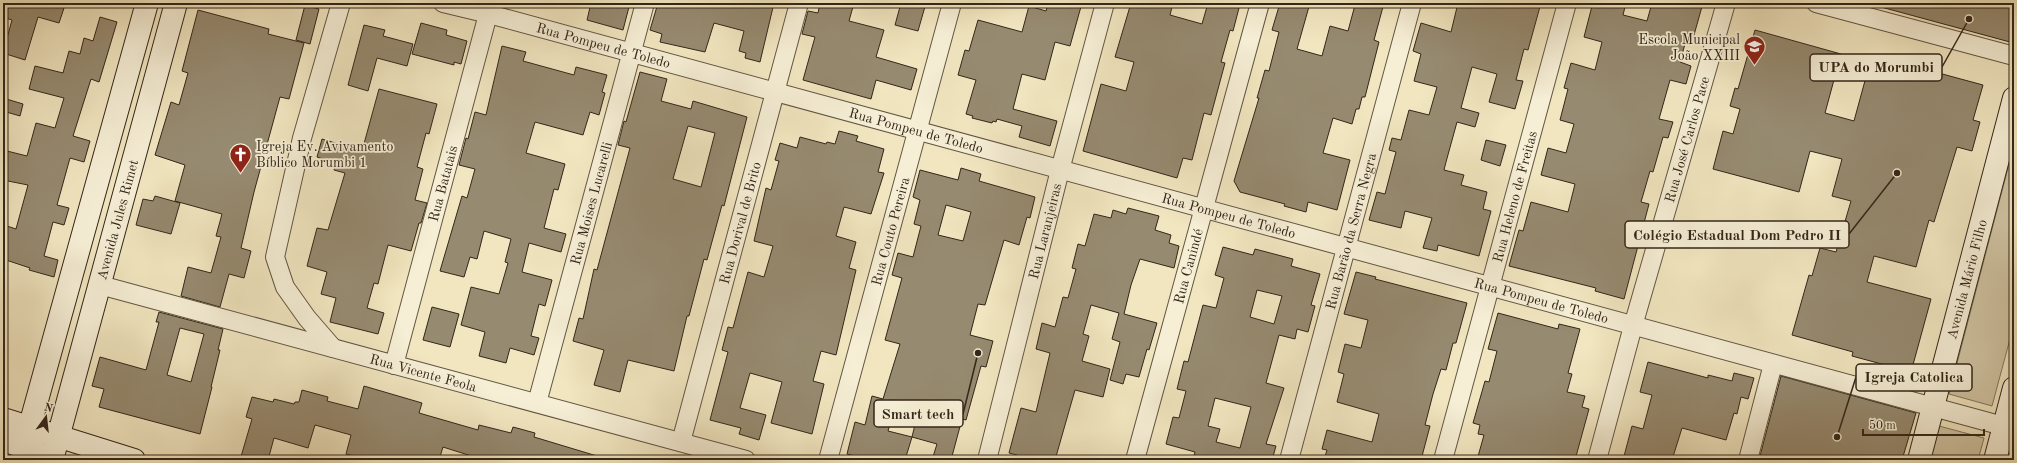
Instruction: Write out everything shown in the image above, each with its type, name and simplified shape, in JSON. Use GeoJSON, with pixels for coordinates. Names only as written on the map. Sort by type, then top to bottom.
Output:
{"type":"FeatureCollection","features":[{"type":"Feature","properties":{"kind":"main road","name":"Avenida Jules Rimet"},"geometry":{"type":"LineString","coordinates":[[26,445],[147,3]]}},
{"type":"Feature","properties":{"kind":"main road","name":"Avenida Jules Rimet"},"geometry":{"type":"LineString","coordinates":[[57,453],[100,285],[176,3]]}},
{"type":"Feature","properties":{"kind":"main road","name":"Avenida Mário Filho"},"geometry":{"type":"LineString","coordinates":[[1919,460],[2014,98]]}},
{"type":"Feature","properties":{"kind":"main road"},"geometry":{"type":"LineString","coordinates":[[1995,460],[2009,428],[2014,388]]}},
{"type":"Feature","properties":{"kind":"main road"},"geometry":{"type":"LineString","coordinates":[[3,418],[26,445]]}},
{"type":"Feature","properties":{"kind":"main road"},"geometry":{"type":"LineString","coordinates":[[3,440],[57,453],[134,460]]}},
{"type":"Feature","properties":{"kind":"street"},"geometry":{"type":"LineString","coordinates":[[333,348],[307,318],[285,287],[275,257],[302,138],[341,3]]}},
{"type":"Feature","properties":{"kind":"street","name":"Rua Pompeu de Toledo"},"geometry":{"type":"LineString","coordinates":[[443,3],[490,8],[631,53],[2009,428]]}},
{"type":"Feature","properties":{"kind":"street","name":"Rua Moises Lucarelli"},"geometry":{"type":"LineString","coordinates":[[537,403],[645,3]]}},
{"type":"Feature","properties":{"kind":"street","name":"Rua Dorival de Brito"},"geometry":{"type":"LineString","coordinates":[[681,442],[799,3]]}},
{"type":"Feature","properties":{"kind":"street","name":"Rua Couto Pereira"},"geometry":{"type":"LineString","coordinates":[[828,460],[952,3]]}},
{"type":"Feature","properties":{"kind":"street","name":"Rua Laranjeiras"},"geometry":{"type":"LineString","coordinates":[[987,460],[1060,170],[1105,3]]}},
{"type":"Feature","properties":{"kind":"street","name":"Rua Canindé"},"geometry":{"type":"LineString","coordinates":[[1136,460],[1260,3]]}},
{"type":"Feature","properties":{"kind":"street","name":"Rua Barão da Serra Negra"},"geometry":{"type":"LineString","coordinates":[[1289,460],[1412,3]]}},
{"type":"Feature","properties":{"kind":"street","name":"Rua Heleno de Freitas"},"geometry":{"type":"LineString","coordinates":[[1443,460],[1567,3]]}},
{"type":"Feature","properties":{"kind":"street","name":"Rua José Carlos Pace"},"geometry":{"type":"LineString","coordinates":[[1597,460],[1633,326],[1726,3]]}},
{"type":"Feature","properties":{"kind":"street"},"geometry":{"type":"LineString","coordinates":[[1816,3],[1876,11],[2014,56]]}},
{"type":"Feature","properties":{"kind":"street","name":"Rua Batatais"},"geometry":{"type":"LineString","coordinates":[[394,365],[490,8]]}},
{"type":"Feature","properties":{"kind":"street","name":"Rua Vicente Feola"},"geometry":{"type":"LineString","coordinates":[[100,285],[746,460]]}},
{"type":"Feature","properties":{"kind":"street"},"geometry":{"type":"LineString","coordinates":[[1748,460],[1773,364]]}},
{"type":"Feature","properties":{"kind":"shaded area"},"geometry":{"type":"Polygon","coordinates":[[[2014,145],[2014,324],[1992,406],[1949,394],[2014,145]]]}},
{"type":"Feature","properties":{"kind":"shaded area"},"geometry":{"type":"Polygon","coordinates":[[[1939,426],[1984,438],[1978,460],[1930,460],[1939,426]]]}},
{"type":"Feature","properties":{"kind":"building"},"geometry":{"type":"Polygon","coordinates":[[[3,3],[45,3],[64,8],[59,23],[38,17],[25,60],[3,53],[12,20],[3,17],[3,3]]]}},
{"type":"Feature","properties":{"kind":"building"},"geometry":{"type":"Polygon","coordinates":[[[591,3],[630,3],[623,30],[587,20],[591,3]]]}},
{"type":"Feature","properties":{"kind":"building"},"geometry":{"type":"Polygon","coordinates":[[[658,3],[774,3],[760,62],[745,58],[746,53],[739,51],[744,31],[714,23],[705,52],[660,42],[662,34],[650,30],[658,3]]]}},
{"type":"Feature","properties":{"kind":"building"},"geometry":{"type":"Polygon","coordinates":[[[820,3],[854,3],[849,21],[884,30],[876,57],[917,69],[911,90],[876,80],[871,99],[803,80],[815,37],[802,34],[808,11],[818,13],[820,3]]]}},
{"type":"Feature","properties":{"kind":"building"},"geometry":{"type":"Polygon","coordinates":[[[901,3],[926,3],[918,31],[895,25],[901,3]]]}},
{"type":"Feature","properties":{"kind":"building"},"geometry":{"type":"Polygon","coordinates":[[[1048,3],[1082,3],[1070,46],[1055,42],[1045,80],[1022,74],[1013,109],[1057,121],[1050,146],[1019,137],[1022,126],[997,119],[996,122],[993,121],[992,123],[972,118],[973,116],[966,114],[976,80],[958,75],[965,50],[969,51],[978,20],[1022,32],[1029,6],[1046,11],[1048,3]]]}},
{"type":"Feature","properties":{"kind":"building"},"geometry":{"type":"Polygon","coordinates":[[[1131,3],[1173,3],[1170,15],[1202,24],[1208,3],[1221,3],[1239,8],[1233,31],[1230,30],[1221,62],[1225,63],[1211,115],[1204,113],[1192,160],[1183,158],[1177,178],[1083,151],[1101,84],[1126,91],[1134,62],[1115,57],[1131,3]]]}},
{"type":"Feature","properties":{"kind":"building"},"geometry":{"type":"Polygon","coordinates":[[[1280,3],[1310,3],[1297,49],[1322,56],[1330,26],[1348,31],[1355,5],[1357,6],[1358,3],[1384,3],[1374,40],[1379,42],[1365,97],[1362,97],[1359,109],[1356,109],[1352,124],[1333,118],[1323,153],[1350,160],[1337,210],[1308,202],[1306,212],[1284,206],[1285,204],[1240,192],[1234,181],[1259,98],[1257,98],[1265,70],[1269,71],[1279,32],[1272,30],[1280,3]]]}},
{"type":"Feature","properties":{"kind":"building"},"geometry":{"type":"Polygon","coordinates":[[[1458,3],[1541,3],[1528,50],[1524,49],[1516,80],[1523,81],[1515,109],[1489,102],[1497,74],[1472,67],[1461,108],[1479,113],[1475,127],[1457,122],[1444,170],[1464,175],[1461,185],[1487,192],[1483,209],[1491,211],[1479,256],[1438,245],[1437,251],[1423,248],[1432,218],[1405,211],[1401,228],[1369,220],[1377,192],[1385,194],[1396,152],[1389,150],[1392,138],[1401,140],[1409,110],[1429,115],[1437,87],[1414,81],[1421,54],[1413,51],[1421,23],[1451,32],[1458,3]]]}},
{"type":"Feature","properties":{"kind":"building"},"geometry":{"type":"Polygon","coordinates":[[[1601,3],[1626,3],[1623,15],[1647,21],[1652,3],[1703,3],[1694,35],[1688,33],[1680,62],[1691,66],[1686,84],[1670,80],[1659,119],[1673,122],[1668,138],[1663,137],[1653,172],[1650,171],[1641,202],[1649,204],[1624,299],[1595,291],[1596,288],[1509,266],[1519,230],[1523,231],[1531,202],[1568,212],[1575,184],[1541,175],[1548,148],[1566,153],[1574,124],[1560,120],[1568,89],[1564,88],[1571,63],[1595,70],[1602,42],[1584,37],[1592,6],[1599,8],[1601,3]]]}},
{"type":"Feature","properties":{"kind":"building"},"geometry":{"type":"Polygon","coordinates":[[[1882,3],[2014,3],[2014,28],[2010,42],[1881,7],[1882,3]]]}},
{"type":"Feature","properties":{"kind":"building"},"geometry":{"type":"Polygon","coordinates":[[[305,5],[319,9],[310,44],[296,40],[305,5]]]}},
{"type":"Feature","properties":{"kind":"building"},"geometry":{"type":"Polygon","coordinates":[[[198,10],[269,29],[268,34],[304,43],[289,99],[280,97],[254,192],[241,248],[251,251],[244,278],[229,274],[220,307],[181,296],[188,267],[211,273],[221,237],[216,236],[222,214],[175,201],[185,165],[155,155],[171,102],[179,105],[188,73],[182,71],[198,10]]]}},
{"type":"Feature","properties":{"kind":"building"},"geometry":{"type":"Polygon","coordinates":[[[100,17],[117,22],[99,82],[91,79],[73,136],[90,141],[84,162],[70,158],[57,205],[69,208],[64,225],[53,222],[44,256],[58,260],[54,277],[29,270],[30,268],[3,259],[3,241],[7,226],[16,229],[28,185],[3,180],[3,150],[27,156],[36,123],[55,128],[64,98],[29,89],[35,66],[63,73],[69,51],[80,54],[84,38],[93,41],[100,17]]]}},
{"type":"Feature","properties":{"kind":"building"},"geometry":{"type":"Polygon","coordinates":[[[421,23],[447,30],[446,35],[467,41],[461,64],[454,62],[454,65],[412,54],[421,23]]]}},
{"type":"Feature","properties":{"kind":"building"},"geometry":{"type":"Polygon","coordinates":[[[364,25],[385,30],[383,36],[413,44],[407,66],[377,58],[368,91],[348,85],[364,25]]]}},
{"type":"Feature","properties":{"kind":"building"},"geometry":{"type":"Polygon","coordinates":[[[1755,30],[1841,54],[1825,113],[1854,121],[1872,55],[1983,85],[1973,120],[1980,122],[1972,151],[1957,147],[1934,222],[1929,220],[1916,267],[1874,256],[1867,282],[1931,299],[1911,372],[1852,356],[1853,352],[1792,335],[1809,275],[1812,276],[1820,248],[1836,252],[1851,201],[1832,196],[1842,159],[1810,151],[1799,192],[1713,169],[1723,131],[1733,134],[1740,109],[1730,106],[1735,88],[1738,89],[1755,30]]]}},
{"type":"Feature","properties":{"kind":"building"},"geometry":{"type":"Polygon","coordinates":[[[502,46],[526,52],[523,61],[574,75],[576,67],[607,75],[602,92],[605,93],[599,115],[590,112],[583,135],[535,122],[526,153],[565,164],[558,190],[554,189],[544,228],[566,234],[561,252],[529,243],[522,272],[552,280],[545,306],[539,304],[531,336],[539,338],[534,355],[510,348],[506,363],[479,356],[485,332],[461,325],[471,287],[499,294],[508,263],[505,262],[511,239],[484,231],[477,259],[470,257],[464,277],[440,271],[462,196],[467,198],[475,169],[459,165],[466,138],[468,139],[475,112],[486,115],[502,46]]]}},
{"type":"Feature","properties":{"kind":"building"},"geometry":{"type":"Polygon","coordinates":[[[640,72],[667,79],[661,101],[691,109],[693,101],[747,117],[724,206],[722,205],[707,260],[704,259],[689,316],[687,316],[674,371],[628,360],[620,392],[594,385],[604,350],[573,341],[579,318],[583,319],[594,269],[597,270],[630,148],[618,145],[624,121],[626,122],[640,72]],[[688,126],[673,179],[701,187],[715,133],[688,126]]]}},
{"type":"Feature","properties":{"kind":"building"},"geometry":{"type":"Polygon","coordinates":[[[379,89],[437,104],[429,134],[426,133],[417,167],[423,169],[415,200],[427,203],[421,223],[419,223],[411,251],[388,245],[378,284],[374,283],[367,308],[384,313],[378,334],[330,322],[336,298],[321,294],[327,272],[307,266],[317,228],[328,230],[345,173],[334,170],[336,163],[317,157],[322,139],[362,151],[379,89]]]}},
{"type":"Feature","properties":{"kind":"building"},"geometry":{"type":"Polygon","coordinates":[[[3,98],[23,104],[20,116],[3,111],[3,98]]]}},
{"type":"Feature","properties":{"kind":"building"},"geometry":{"type":"Polygon","coordinates":[[[839,131],[858,136],[856,141],[884,149],[878,172],[884,173],[871,214],[844,207],[836,236],[856,242],[849,268],[856,270],[836,355],[821,351],[813,381],[824,384],[812,434],[771,423],[782,382],[750,373],[740,408],[766,415],[759,440],[739,434],[741,428],[710,420],[728,352],[722,350],[728,327],[733,328],[748,272],[764,277],[773,246],[754,241],[766,188],[771,190],[779,161],[775,160],[780,143],[797,148],[800,137],[826,144],[827,142],[835,144],[839,131]]]}},
{"type":"Feature","properties":{"kind":"building"},"geometry":{"type":"Polygon","coordinates":[[[1486,140],[1506,145],[1500,166],[1481,160],[1486,140]]]}},
{"type":"Feature","properties":{"kind":"building"},"geometry":{"type":"Polygon","coordinates":[[[961,168],[981,174],[979,181],[1035,197],[1030,218],[1027,217],[1019,245],[1004,240],[985,305],[978,304],[970,335],[993,341],[986,367],[981,366],[966,420],[962,419],[951,460],[932,460],[937,444],[912,437],[905,460],[870,460],[847,454],[855,422],[865,425],[872,396],[883,399],[900,344],[885,340],[902,278],[892,275],[898,253],[913,257],[921,226],[914,224],[920,200],[913,197],[920,170],[958,180],[961,168]],[[946,205],[938,235],[963,241],[971,212],[946,205]],[[896,401],[888,431],[912,437],[919,408],[896,401]]]}},
{"type":"Feature","properties":{"kind":"building"},"geometry":{"type":"Polygon","coordinates":[[[155,196],[180,203],[171,234],[136,225],[143,199],[153,201],[155,196]]]}},
{"type":"Feature","properties":{"kind":"building"},"geometry":{"type":"Polygon","coordinates":[[[1128,208],[1159,216],[1155,230],[1171,235],[1169,243],[1179,246],[1174,268],[1140,259],[1131,285],[1124,314],[1157,323],[1149,350],[1147,349],[1139,377],[1126,374],[1123,384],[1110,380],[1120,342],[1112,339],[1119,313],[1091,305],[1083,334],[1089,336],[1082,361],[1110,369],[1103,397],[1075,390],[1055,460],[1036,460],[1009,453],[1021,408],[1036,412],[1050,353],[1036,349],[1042,323],[1055,327],[1063,297],[1068,298],[1076,269],[1072,268],[1078,244],[1085,246],[1094,214],[1111,218],[1113,210],[1126,214],[1128,208]]]}},
{"type":"Feature","properties":{"kind":"building"},"geometry":{"type":"Polygon","coordinates":[[[1223,247],[1253,255],[1255,249],[1293,259],[1291,266],[1320,274],[1311,305],[1315,306],[1308,332],[1297,329],[1295,339],[1279,335],[1266,383],[1284,388],[1266,444],[1276,446],[1272,460],[1224,460],[1213,457],[1212,460],[1193,460],[1195,452],[1166,444],[1173,417],[1179,418],[1186,391],[1177,389],[1184,361],[1188,362],[1203,305],[1216,308],[1224,278],[1215,275],[1223,247]],[[1257,290],[1250,317],[1274,324],[1282,296],[1257,290]],[[1215,398],[1208,426],[1220,429],[1216,442],[1240,448],[1251,407],[1215,398]]]}},
{"type":"Feature","properties":{"kind":"building"},"geometry":{"type":"Polygon","coordinates":[[[1356,272],[1376,277],[1375,279],[1467,303],[1456,343],[1453,343],[1446,370],[1441,369],[1433,394],[1425,425],[1430,426],[1421,460],[1324,460],[1327,450],[1322,449],[1327,430],[1372,442],[1379,414],[1337,402],[1344,374],[1338,372],[1345,344],[1361,348],[1368,320],[1344,314],[1356,272]]]}},
{"type":"Feature","properties":{"kind":"building"},"geometry":{"type":"Polygon","coordinates":[[[432,307],[459,314],[450,347],[423,340],[432,307]]]}},
{"type":"Feature","properties":{"kind":"building"},"geometry":{"type":"Polygon","coordinates":[[[159,312],[223,329],[212,387],[200,434],[99,407],[104,389],[92,386],[100,357],[146,370],[159,322],[156,322],[159,312]],[[180,328],[167,375],[191,382],[204,334],[180,328]]]}},
{"type":"Feature","properties":{"kind":"building"},"geometry":{"type":"Polygon","coordinates":[[[1498,313],[1558,329],[1559,324],[1580,329],[1568,373],[1572,374],[1567,392],[1585,396],[1582,407],[1589,409],[1575,460],[1477,460],[1484,435],[1478,434],[1480,425],[1473,423],[1485,381],[1489,382],[1497,351],[1488,349],[1498,313]]]}},
{"type":"Feature","properties":{"kind":"building"},"geometry":{"type":"Polygon","coordinates":[[[1648,362],[1708,378],[1708,375],[1732,381],[1734,373],[1754,378],[1748,399],[1741,397],[1737,414],[1734,413],[1726,440],[1682,428],[1672,460],[1623,460],[1632,426],[1643,429],[1652,395],[1640,392],[1648,362]]]}},
{"type":"Feature","properties":{"kind":"building"},"geometry":{"type":"Polygon","coordinates":[[[1781,376],[1916,413],[1902,460],[1759,460],[1781,376]]]}},
{"type":"Feature","properties":{"kind":"building"},"geometry":{"type":"Polygon","coordinates":[[[364,386],[422,403],[419,413],[478,430],[479,425],[511,433],[513,427],[535,433],[534,437],[597,456],[596,460],[484,460],[443,447],[439,460],[370,460],[346,454],[351,435],[315,425],[308,448],[274,438],[268,460],[240,460],[252,419],[246,417],[252,397],[273,402],[274,399],[294,404],[295,402],[299,402],[302,390],[328,397],[327,401],[358,409],[364,386]]]}},
{"type":"Feature","properties":{"kind":"place","name":"UPA do Morumbi"},"geometry":{"type":"Point","coordinates":[1969,19]}},
{"type":"Feature","properties":{"kind":"place","name":"Escola Municipal João XXIII"},"geometry":{"type":"Point","coordinates":[1755,66]}},
{"type":"Feature","properties":{"kind":"place","name":"Colégio Estadual Dom Pedro II"},"geometry":{"type":"Point","coordinates":[1897,173]}},
{"type":"Feature","properties":{"kind":"place","name":"Igreja Ev. Avivamento Bíblico Morumbi 1"},"geometry":{"type":"Point","coordinates":[241,174]}},
{"type":"Feature","properties":{"kind":"place","name":"Smart tech"},"geometry":{"type":"Point","coordinates":[978,353]}},
{"type":"Feature","properties":{"kind":"place","name":"Igreja Catolica"},"geometry":{"type":"Point","coordinates":[1837,437]}}]}
